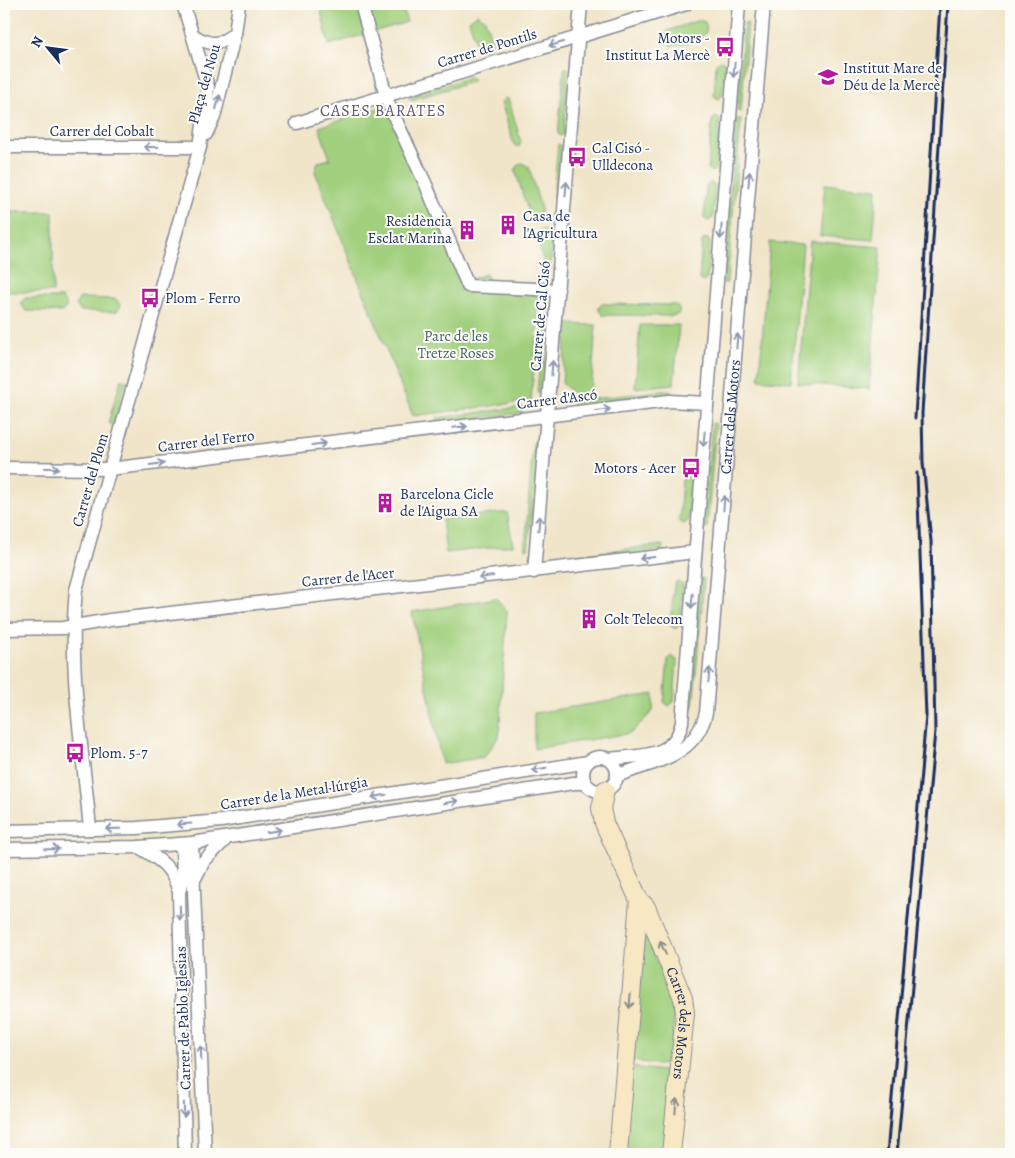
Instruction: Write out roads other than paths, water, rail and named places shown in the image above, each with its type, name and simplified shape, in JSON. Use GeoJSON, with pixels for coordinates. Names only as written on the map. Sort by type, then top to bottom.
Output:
{"type":"FeatureCollection","features":[{"type":"Feature","properties":{"kind":"street","name":"Plaça del Nou"},"geometry":{"type":"LineString","coordinates":[[183,4],[208,87],[200,147]]}},
{"type":"Feature","properties":{"kind":"street","name":"Plaça del Nou"},"geometry":{"type":"LineString","coordinates":[[200,147],[214,116],[235,33],[239,4]]}},
{"type":"Feature","properties":{"kind":"street"},"geometry":{"type":"LineString","coordinates":[[361,4],[386,96],[468,286],[558,290]]}},
{"type":"Feature","properties":{"kind":"street","name":"Carrer de Cal Cisó"},"geometry":{"type":"LineString","coordinates":[[534,572],[581,4]]}},
{"type":"Feature","properties":{"kind":"street","name":"Carrer de Pontils"},"geometry":{"type":"LineString","coordinates":[[297,123],[686,4]]}},
{"type":"Feature","properties":{"kind":"street","name":"Carrer dels Motors"},"geometry":{"type":"LineString","coordinates":[[610,759],[662,751],[672,744],[680,731],[739,4]]}},
{"type":"Feature","properties":{"kind":"street","name":"Carrer dels Motors"},"geometry":{"type":"LineString","coordinates":[[617,776],[667,759],[682,751],[700,731],[706,713],[764,4]]}},
{"type":"Feature","properties":{"kind":"street","name":"Plaça del Nou"},"geometry":{"type":"LineString","coordinates":[[193,36],[214,45],[224,42],[235,33]]}},
{"type":"Feature","properties":{"kind":"street","name":"Carrer del Cobalt"},"geometry":{"type":"LineString","coordinates":[[4,147],[200,147]]}},
{"type":"Feature","properties":{"kind":"street","name":"Carrer del Plom"},"geometry":{"type":"LineString","coordinates":[[90,829],[74,666],[73,626],[76,590],[109,469],[141,364],[200,147]]}},
{"type":"Feature","properties":{"kind":"street","name":"Carrer d'Ascó"},"geometry":{"type":"LineString","coordinates":[[412,432],[681,400],[707,403]]}},
{"type":"Feature","properties":{"kind":"street","name":"Carrer del Ferro"},"geometry":{"type":"LineString","coordinates":[[4,468],[109,469],[412,432]]}},
{"type":"Feature","properties":{"kind":"street","name":"Carrer de l'Acer"},"geometry":{"type":"LineString","coordinates":[[4,629],[73,626],[695,552]]}},
{"type":"Feature","properties":{"kind":"street"},"geometry":{"type":"LineString","coordinates":[[600,756],[610,759],[616,766],[617,776],[612,786],[605,790],[592,789],[586,783],[583,774],[588,762],[600,756]]}},
{"type":"Feature","properties":{"kind":"street","name":"Carrer de la Metal·lúrgia"},"geometry":{"type":"LineString","coordinates":[[4,831],[136,828],[221,821],[588,762]]}},
{"type":"Feature","properties":{"kind":"street"},"geometry":{"type":"LineString","coordinates":[[4,849],[185,846],[426,806],[574,783],[586,783]]}},
{"type":"Feature","properties":{"kind":"street","name":"Carrer dels Motors"},"geometry":{"type":"LineString","coordinates":[[605,790],[601,808],[604,823],[639,900],[646,907],[684,998],[671,1154]]}},
{"type":"Feature","properties":{"kind":"street"},"geometry":{"type":"LineString","coordinates":[[208,842],[221,821]]}},
{"type":"Feature","properties":{"kind":"street"},"geometry":{"type":"LineString","coordinates":[[136,828],[153,832],[185,846]]}},
{"type":"Feature","properties":{"kind":"street"},"geometry":{"type":"LineString","coordinates":[[194,880],[204,861],[226,840]]}},
{"type":"Feature","properties":{"kind":"street","name":"Carrer de Pablo Iglesias"},"geometry":{"type":"LineString","coordinates":[[185,846],[194,880],[205,1154]]}},
{"type":"Feature","properties":{"kind":"street","name":"Carrer de Pablo Iglesias"},"geometry":{"type":"LineString","coordinates":[[185,846],[180,892],[185,1154]]}},
{"type":"Feature","properties":{"kind":"street","name":"Carrer de Pablo Iglesias"},"geometry":{"type":"LineString","coordinates":[[139,848],[166,866],[174,875],[180,892]]}},
{"type":"Feature","properties":{"kind":"street","name":"Carrer dels Motors"},"geometry":{"type":"LineString","coordinates":[[618,1154],[639,900]]}},
{"type":"Feature","properties":{"kind":"railway"},"geometry":{"type":"LineString","coordinates":[[915,418],[940,4]]}},
{"type":"Feature","properties":{"kind":"railway"},"geometry":{"type":"LineString","coordinates":[[897,1154],[935,731],[931,541],[923,463],[922,413],[948,4]]}},
{"type":"Feature","properties":{"kind":"railway"},"geometry":{"type":"LineString","coordinates":[[887,1154],[926,716],[917,473]]}},
{"type":"Feature","properties":{"kind":"place","name":"Motors - Institut La Mercè"},"geometry":{"type":"Point","coordinates":[725,47]}},
{"type":"Feature","properties":{"kind":"place","name":"Institut Mare de Déu de la Mercè"},"geometry":{"type":"Point","coordinates":[828,77]}},
{"type":"Feature","properties":{"kind":"place","name":"Cal Cisó - Ulldecona"},"geometry":{"type":"Point","coordinates":[577,157]}},
{"type":"Feature","properties":{"kind":"place","name":"Casa de l'Agricultura"},"geometry":{"type":"Point","coordinates":[508,225]}},
{"type":"Feature","properties":{"kind":"place","name":"Residència Esclat Marina"},"geometry":{"type":"Point","coordinates":[467,230]}},
{"type":"Feature","properties":{"kind":"place","name":"Plom - Ferro"},"geometry":{"type":"Point","coordinates":[150,298]}},
{"type":"Feature","properties":{"kind":"place","name":"Motors - Acer"},"geometry":{"type":"Point","coordinates":[691,468]}},
{"type":"Feature","properties":{"kind":"place","name":"Barcelona Cicle de l'Aigua SA"},"geometry":{"type":"Point","coordinates":[385,503]}},
{"type":"Feature","properties":{"kind":"place","name":"Colt Telecom"},"geometry":{"type":"Point","coordinates":[589,619]}},
{"type":"Feature","properties":{"kind":"place","name":"Plom. 5-7"},"geometry":{"type":"Point","coordinates":[75,753]}},
{"type":"Feature","properties":{"kind":"district","name":"CASES BARATES"},"geometry":{"type":"Point","coordinates":[383,111]}},
{"type":"Feature","properties":{"kind":"park label","name":"Parc de les Tretze Roses"},"geometry":{"type":"Point","coordinates":[456,344]}}]}
